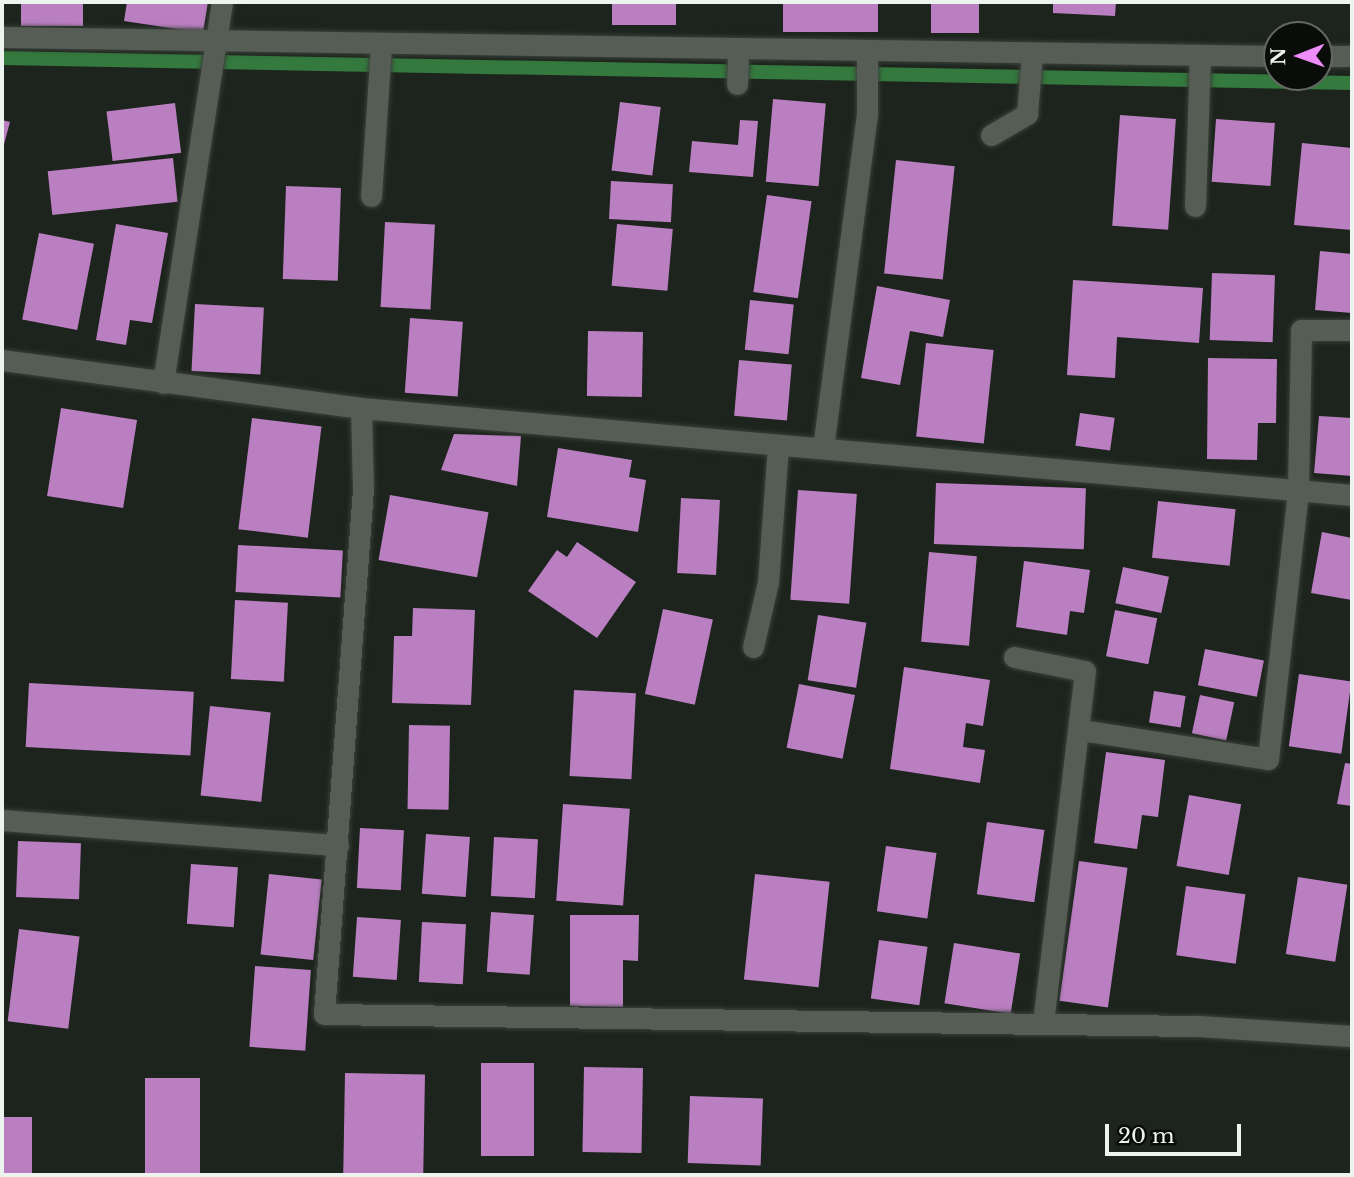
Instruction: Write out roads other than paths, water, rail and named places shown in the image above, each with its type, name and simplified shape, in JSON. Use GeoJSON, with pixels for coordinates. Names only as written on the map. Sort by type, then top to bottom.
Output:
{"type":"FeatureCollection","features":[{"type":"Feature","properties":{"kind":"street"},"geometry":{"type":"LineString","coordinates":[[163,383],[222,2]]}},
{"type":"Feature","properties":{"kind":"street"},"geometry":{"type":"LineString","coordinates":[[2,37],[215,46],[1199,59],[1263,56]]}},
{"type":"Feature","properties":{"kind":"street"},"geometry":{"type":"LineString","coordinates":[[371,196],[381,48]]}},
{"type":"Feature","properties":{"kind":"street"},"geometry":{"type":"LineString","coordinates":[[737,84],[738,53]]}},
{"type":"Feature","properties":{"kind":"street"},"geometry":{"type":"LineString","coordinates":[[823,448],[867,97],[867,55]]}},
{"type":"Feature","properties":{"kind":"street"},"geometry":{"type":"LineString","coordinates":[[991,135],[1027,114],[1031,94],[1032,56]]}},
{"type":"Feature","properties":{"kind":"street"},"geometry":{"type":"LineString","coordinates":[[1333,56],[1352,56]]}},
{"type":"Feature","properties":{"kind":"street"},"geometry":{"type":"LineString","coordinates":[[1195,206],[1199,59]]}},
{"type":"Feature","properties":{"kind":"street"},"geometry":{"type":"LineString","coordinates":[[1081,730],[1268,759],[1298,490],[1301,330],[1352,330]]}},
{"type":"Feature","properties":{"kind":"street"},"geometry":{"type":"LineString","coordinates":[[2,360],[361,408],[1352,495]]}},
{"type":"Feature","properties":{"kind":"street"},"geometry":{"type":"LineString","coordinates":[[361,408],[363,489],[324,1014],[1043,1024],[1352,1035]]}},
{"type":"Feature","properties":{"kind":"street"},"geometry":{"type":"LineString","coordinates":[[753,647],[768,582],[778,445]]}},
{"type":"Feature","properties":{"kind":"street"},"geometry":{"type":"LineString","coordinates":[[1014,657],[1086,671],[1081,730],[1043,1024]]}},
{"type":"Feature","properties":{"kind":"street"},"geometry":{"type":"LineString","coordinates":[[2,820],[338,845]]}},
{"type":"Feature","properties":{"kind":"waterway"},"geometry":{"type":"LineString","coordinates":[[2,58],[1352,83]]}}]}
